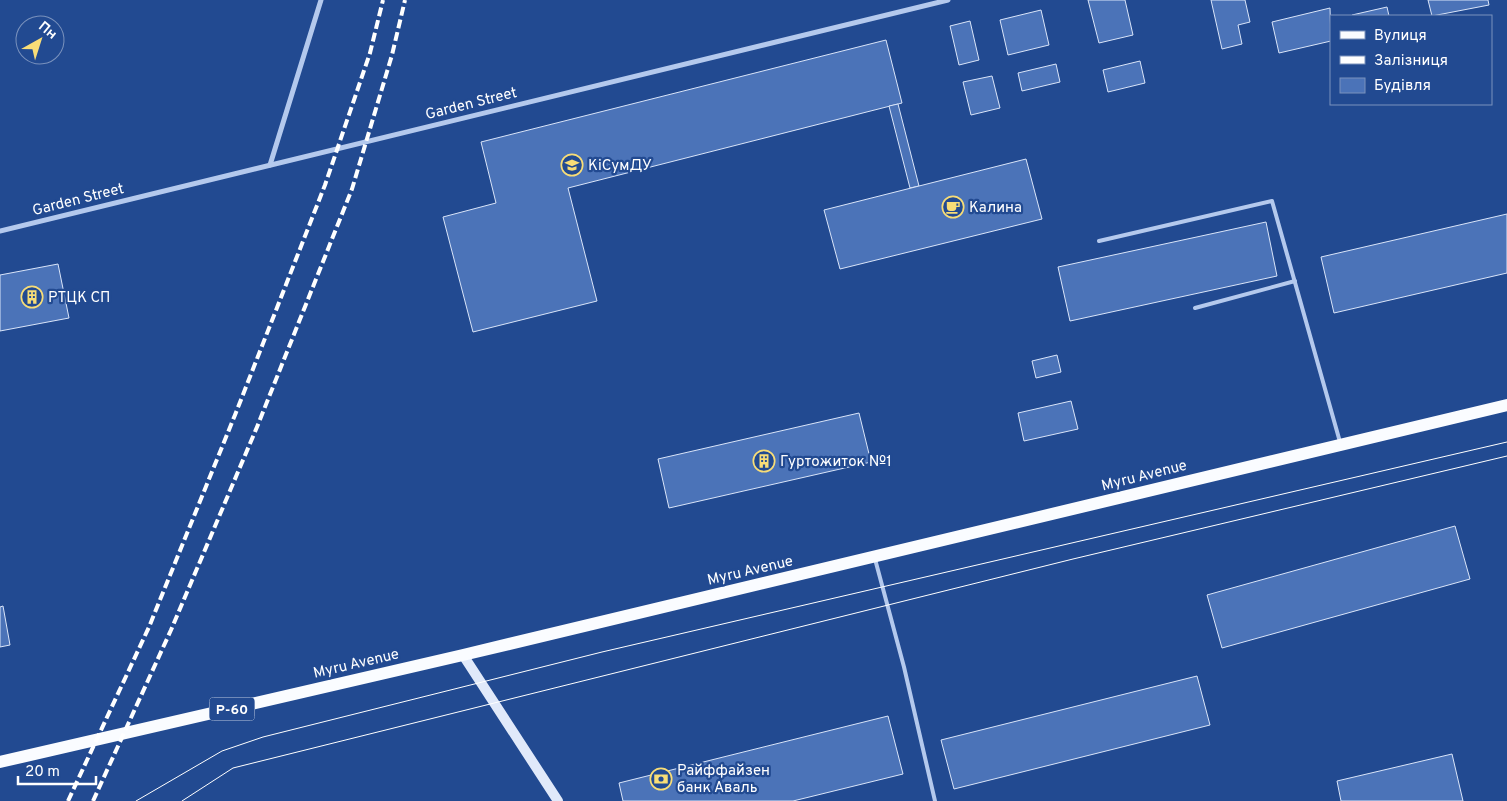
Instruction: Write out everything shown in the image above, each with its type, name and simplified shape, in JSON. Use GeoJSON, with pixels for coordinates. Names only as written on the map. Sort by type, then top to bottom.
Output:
{"type":"FeatureCollection","features":[{"type":"Feature","properties":{"kind":"main road","name":"Myru Avenue"},"geometry":{"type":"LineString","coordinates":[[0,762],[463,655],[1507,405]]}},
{"type":"Feature","properties":{"kind":"main road"},"geometry":{"type":"LineString","coordinates":[[463,655],[558,801]]}},
{"type":"Feature","properties":{"kind":"street"},"geometry":{"type":"LineString","coordinates":[[270,165],[321,0]]}},
{"type":"Feature","properties":{"kind":"street","name":"Garden Street"},"geometry":{"type":"LineString","coordinates":[[0,231],[948,0]]}},
{"type":"Feature","properties":{"kind":"lane"},"geometry":{"type":"LineString","coordinates":[[1099,241],[1272,201],[1341,444]]}},
{"type":"Feature","properties":{"kind":"lane"},"geometry":{"type":"LineString","coordinates":[[1195,308],[1295,281]]}},
{"type":"Feature","properties":{"kind":"lane"},"geometry":{"type":"LineString","coordinates":[[874,556],[904,667],[935,801]]}},
{"type":"Feature","properties":{"kind":"building"},"geometry":{"type":"Polygon","coordinates":[[[1088,0],[1125,0],[1133,35],[1099,43],[1088,0]]]}},
{"type":"Feature","properties":{"kind":"building"},"geometry":{"type":"Polygon","coordinates":[[[1211,0],[1245,0],[1250,22],[1238,25],[1242,44],[1222,49],[1211,0]]]}},
{"type":"Feature","properties":{"kind":"building"},"geometry":{"type":"Polygon","coordinates":[[[1428,0],[1488,0],[1489,5],[1432,15],[1428,0]]]}},
{"type":"Feature","properties":{"kind":"building"},"geometry":{"type":"Polygon","coordinates":[[[1387,7],[1389,15],[1352,15],[1387,7]]]}},
{"type":"Feature","properties":{"kind":"building"},"geometry":{"type":"Polygon","coordinates":[[[1330,8],[1330,41],[1279,53],[1272,22],[1330,8]]]}},
{"type":"Feature","properties":{"kind":"building"},"geometry":{"type":"Polygon","coordinates":[[[1041,10],[1049,45],[1008,55],[1000,20],[1041,10]]]}},
{"type":"Feature","properties":{"kind":"building"},"geometry":{"type":"Polygon","coordinates":[[[970,21],[979,60],[959,65],[950,26],[970,21]]]}},
{"type":"Feature","properties":{"kind":"building","name":"КіСумДУ"},"geometry":{"type":"Polygon","coordinates":[[[886,40],[902,103],[568,188],[597,301],[473,332],[443,217],[496,203],[481,142],[886,40]]]}},
{"type":"Feature","properties":{"kind":"building"},"geometry":{"type":"Polygon","coordinates":[[[1140,61],[1145,83],[1108,92],[1103,70],[1140,61]]]}},
{"type":"Feature","properties":{"kind":"building"},"geometry":{"type":"Polygon","coordinates":[[[1056,64],[1060,82],[1022,91],[1018,73],[1056,64]]]}},
{"type":"Feature","properties":{"kind":"building"},"geometry":{"type":"Polygon","coordinates":[[[992,76],[1000,108],[971,115],[963,82],[992,76]]]}},
{"type":"Feature","properties":{"kind":"building"},"geometry":{"type":"Polygon","coordinates":[[[898,104],[919,186],[910,188],[889,106],[898,104]]]}},
{"type":"Feature","properties":{"kind":"building"},"geometry":{"type":"Polygon","coordinates":[[[1026,159],[1042,219],[840,269],[824,210],[1026,159]]]}},
{"type":"Feature","properties":{"kind":"building"},"geometry":{"type":"Polygon","coordinates":[[[1507,214],[1507,273],[1334,313],[1321,257],[1507,214]]]}},
{"type":"Feature","properties":{"kind":"building"},"geometry":{"type":"Polygon","coordinates":[[[1266,222],[1277,276],[1070,321],[1058,267],[1266,222]]]}},
{"type":"Feature","properties":{"kind":"building","name":"РТЦК СП"},"geometry":{"type":"Polygon","coordinates":[[[58,264],[69,318],[0,331],[0,275],[58,264]]]}},
{"type":"Feature","properties":{"kind":"building"},"geometry":{"type":"Polygon","coordinates":[[[1057,355],[1061,372],[1036,378],[1032,361],[1057,355]]]}},
{"type":"Feature","properties":{"kind":"building"},"geometry":{"type":"Polygon","coordinates":[[[1071,401],[1078,429],[1024,441],[1018,413],[1071,401]]]}},
{"type":"Feature","properties":{"kind":"building","name":"Гуртожиток №1"},"geometry":{"type":"Polygon","coordinates":[[[859,413],[871,462],[669,508],[658,459],[859,413]]]}},
{"type":"Feature","properties":{"kind":"building"},"geometry":{"type":"Polygon","coordinates":[[[1455,526],[1470,579],[1222,648],[1207,595],[1455,526]]]}},
{"type":"Feature","properties":{"kind":"building"},"geometry":{"type":"Polygon","coordinates":[[[3,606],[10,645],[0,647],[0,607],[3,606]]]}},
{"type":"Feature","properties":{"kind":"building"},"geometry":{"type":"Polygon","coordinates":[[[1197,676],[1210,725],[954,789],[941,740],[1197,676]]]}},
{"type":"Feature","properties":{"kind":"building"},"geometry":{"type":"Polygon","coordinates":[[[888,716],[903,774],[793,801],[623,801],[619,783],[888,716]]]}},
{"type":"Feature","properties":{"kind":"building"},"geometry":{"type":"Polygon","coordinates":[[[1452,754],[1463,801],[1341,801],[1337,781],[1452,754]]]}},
{"type":"Feature","properties":{"kind":"tram line"},"geometry":{"type":"LineString","coordinates":[[136,801],[222,751],[263,737],[602,652],[1507,442]]}},
{"type":"Feature","properties":{"kind":"tram line"},"geometry":{"type":"LineString","coordinates":[[182,801],[233,768],[1073,559],[1507,456]]}},
{"type":"Feature","properties":{"kind":"railway"},"geometry":{"type":"LineString","coordinates":[[68,801],[149,627],[235,415],[325,185],[370,53],[383,0]]}},
{"type":"Feature","properties":{"kind":"railway"},"geometry":{"type":"LineString","coordinates":[[93,801],[171,630],[257,427],[352,189],[392,55],[405,0]]}},
{"type":"Feature","properties":{"kind":"place","name":"КіСумДУ"},"geometry":{"type":"Point","coordinates":[572,165]}},
{"type":"Feature","properties":{"kind":"place","name":"Калина"},"geometry":{"type":"Point","coordinates":[953,207]}},
{"type":"Feature","properties":{"kind":"place","name":"РТЦК СП"},"geometry":{"type":"Point","coordinates":[32,297]}},
{"type":"Feature","properties":{"kind":"place","name":"Гуртожиток №1"},"geometry":{"type":"Point","coordinates":[764,461]}},
{"type":"Feature","properties":{"kind":"place","name":"Райффайзен банк Аваль"},"geometry":{"type":"Point","coordinates":[661,779]}}]}
